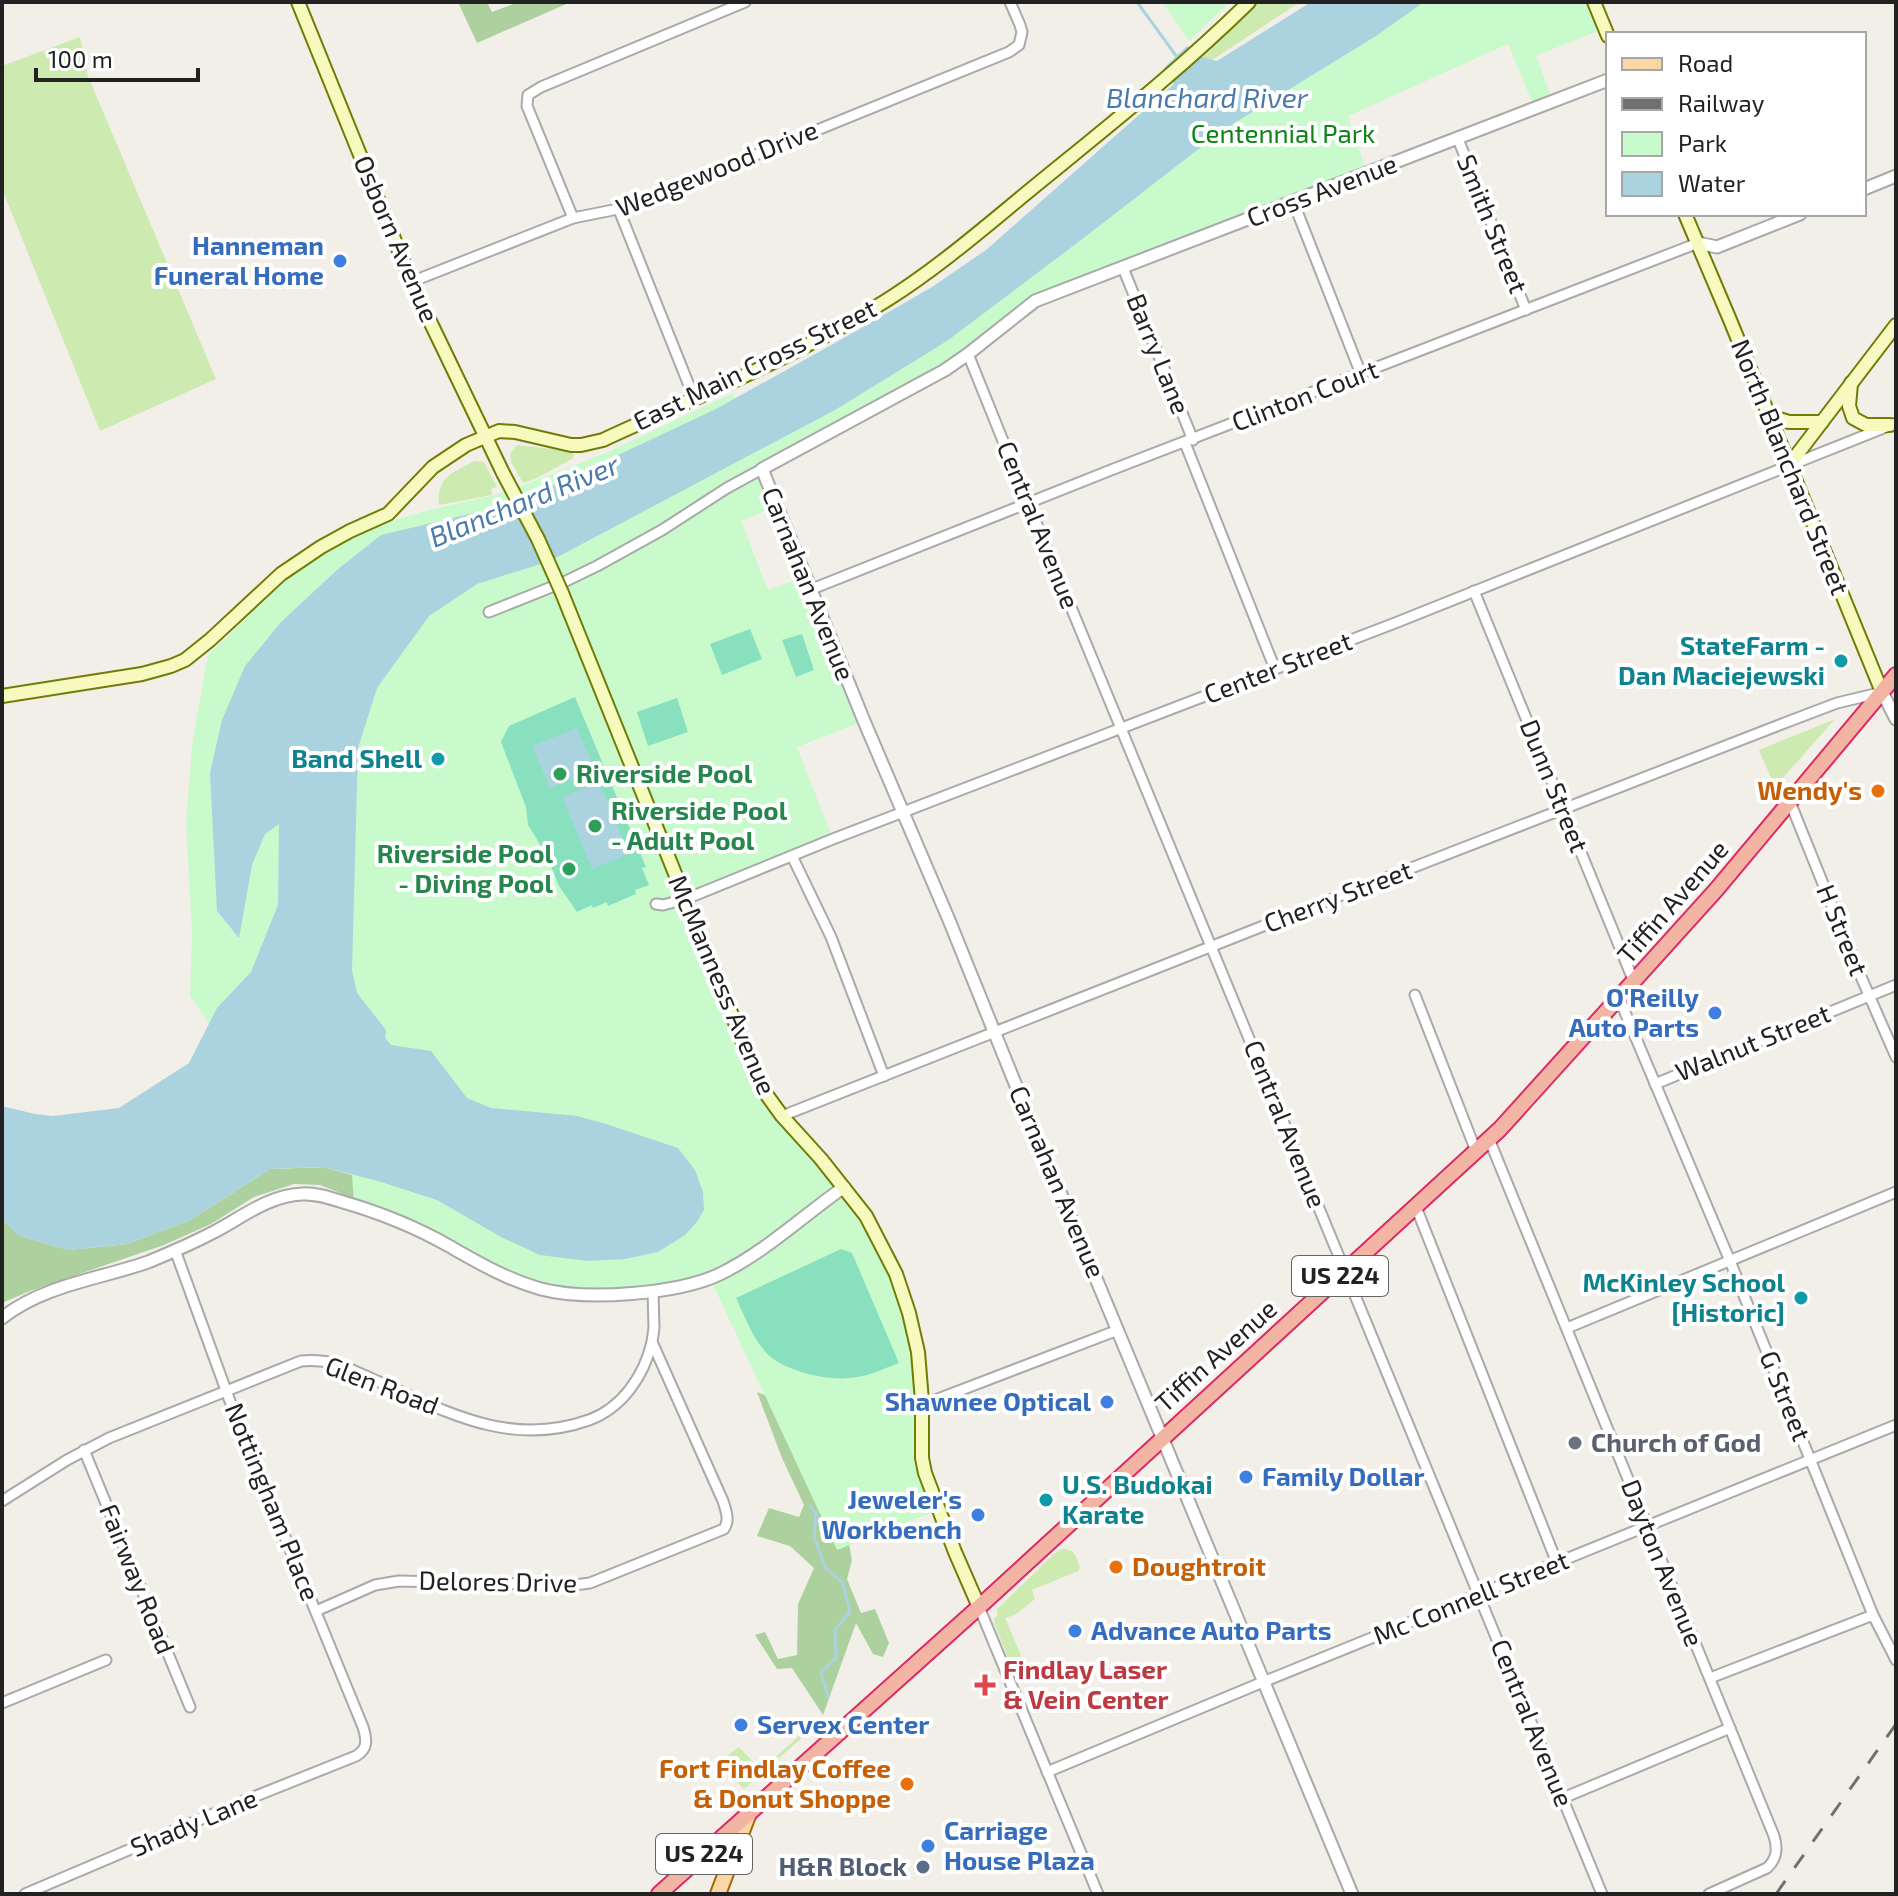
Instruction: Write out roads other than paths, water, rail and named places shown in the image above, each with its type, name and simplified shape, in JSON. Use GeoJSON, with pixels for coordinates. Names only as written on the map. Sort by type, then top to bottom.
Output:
{"type":"FeatureCollection","features":[{"type":"Feature","properties":{"kind":"highway","name":"Tiffin Avenue"},"geometry":{"type":"LineString","coordinates":[[659,1894],[979,1607],[1489,1139],[1716,890],[1889,688],[1896,675]]}},
{"type":"Feature","properties":{"kind":"main road","name":"Osborn Avenue"},"geometry":{"type":"LineString","coordinates":[[298,2],[411,282],[503,473]]}},
{"type":"Feature","properties":{"kind":"main road","name":"East Main Cross Street"},"geometry":{"type":"LineString","coordinates":[[2,696],[142,674],[185,660],[281,574],[350,531],[388,514],[444,457],[466,445],[499,431],[571,445],[603,440],[828,334],[913,283],[958,249],[1198,52],[1249,2]]}},
{"type":"Feature","properties":{"kind":"main road"},"geometry":{"type":"LineString","coordinates":[[1594,2],[1606,32]]}},
{"type":"Feature","properties":{"kind":"main road","name":"North Blanchard Street"},"geometry":{"type":"LineString","coordinates":[[1686,216],[1789,465],[1889,688]]}},
{"type":"Feature","properties":{"kind":"main road"},"geometry":{"type":"LineString","coordinates":[[1789,465],[1896,325]]}},
{"type":"Feature","properties":{"kind":"main road"},"geometry":{"type":"LineString","coordinates":[[1851,383],[1849,406],[1853,418],[1866,425],[1893,424]]}},
{"type":"Feature","properties":{"kind":"main road"},"geometry":{"type":"LineString","coordinates":[[1769,416],[1789,422],[1822,422]]}},
{"type":"Feature","properties":{"kind":"main road","name":"McManness Avenue"},"geometry":{"type":"LineString","coordinates":[[503,473],[562,593],[761,1087],[866,1216],[902,1289],[918,1352],[925,1473],[979,1607]]}},
{"type":"Feature","properties":{"kind":"main road"},"geometry":{"type":"LineString","coordinates":[[718,1894],[749,1813]]}},
{"type":"Feature","properties":{"kind":"street"},"geometry":{"type":"LineString","coordinates":[[573,218],[527,106],[528,95],[745,2]]}},
{"type":"Feature","properties":{"kind":"street","name":"Wedgewood Drive"},"geometry":{"type":"LineString","coordinates":[[411,282],[573,218],[619,210],[1009,52],[1019,45],[1022,32],[1010,2]]}},
{"type":"Feature","properties":{"kind":"street","name":"Cross Avenue"},"geometry":{"type":"LineString","coordinates":[[762,469],[898,397],[968,354],[1035,301],[1606,81]]}},
{"type":"Feature","properties":{"kind":"street","name":"Smith Street"},"geometry":{"type":"LineString","coordinates":[[1458,139],[1526,310]]}},
{"type":"Feature","properties":{"kind":"street"},"geometry":{"type":"LineString","coordinates":[[1866,188],[1896,176]]}},
{"type":"Feature","properties":{"kind":"street"},"geometry":{"type":"LineString","coordinates":[[1293,201],[1361,374]]}},
{"type":"Feature","properties":{"kind":"street"},"geometry":{"type":"LineString","coordinates":[[619,210],[694,398]]}},
{"type":"Feature","properties":{"kind":"street","name":"Clinton Court"},"geometry":{"type":"LineString","coordinates":[[812,589],[1698,243],[1717,247],[1795,216]]}},
{"type":"Feature","properties":{"kind":"street","name":"Barry Lane"},"geometry":{"type":"LineString","coordinates":[[1123,268],[1275,669]]}},
{"type":"Feature","properties":{"kind":"street","name":"Central Avenue"},"geometry":{"type":"LineString","coordinates":[[968,354],[1602,1894]]}},
{"type":"Feature","properties":{"kind":"street","name":"Center Street"},"geometry":{"type":"LineString","coordinates":[[656,904],[686,899],[1893,424]]}},
{"type":"Feature","properties":{"kind":"street"},"geometry":{"type":"LineString","coordinates":[[489,612],[597,566],[762,469]]}},
{"type":"Feature","properties":{"kind":"street","name":"Carnahan Avenue"},"geometry":{"type":"LineString","coordinates":[[762,469],[1352,1894]]}},
{"type":"Feature","properties":{"kind":"street","name":"Dunn Street"},"geometry":{"type":"LineString","coordinates":[[1474,591],[1634,982]]}},
{"type":"Feature","properties":{"kind":"street","name":"North Blanchard Street"},"geometry":{"type":"LineString","coordinates":[[1889,688],[1896,719]]}},
{"type":"Feature","properties":{"kind":"street","name":"Cherry Street"},"geometry":{"type":"LineString","coordinates":[[782,1116],[1787,722],[1889,688]]}},
{"type":"Feature","properties":{"kind":"street","name":"H Street"},"geometry":{"type":"LineString","coordinates":[[1790,802],[1896,1057]]}},
{"type":"Feature","properties":{"kind":"street"},"geometry":{"type":"LineString","coordinates":[[792,856],[831,937],[884,1076]]}},
{"type":"Feature","properties":{"kind":"street","name":"Walnut Street"},"geometry":{"type":"LineString","coordinates":[[1655,1084],[1896,985]]}},
{"type":"Feature","properties":{"kind":"street"},"geometry":{"type":"LineString","coordinates":[[1415,995],[1476,1151]]}},
{"type":"Feature","properties":{"kind":"street","name":"G Street"},"geometry":{"type":"LineString","coordinates":[[1619,998],[1730,1261],[1873,1615],[1896,1660]]}},
{"type":"Feature","properties":{"kind":"street","name":"Dayton Avenue"},"geometry":{"type":"LineString","coordinates":[[1489,1139],[1771,1826],[1776,1844],[1773,1863],[1709,1894]]}},
{"type":"Feature","properties":{"kind":"street"},"geometry":{"type":"LineString","coordinates":[[2,1318],[20,1305],[57,1289],[148,1262],[216,1231],[263,1203],[292,1195],[314,1194],[398,1219],[504,1276],[542,1289],[566,1294],[601,1294],[653,1291],[722,1273],[766,1245],[844,1187]]}},
{"type":"Feature","properties":{"kind":"street"},"geometry":{"type":"LineString","coordinates":[[1567,1328],[1896,1192]]}},
{"type":"Feature","properties":{"kind":"street"},"geometry":{"type":"LineString","coordinates":[[1416,1207],[1557,1563]]}},
{"type":"Feature","properties":{"kind":"street","name":"Nottingham Place"},"geometry":{"type":"LineString","coordinates":[[175,1250],[235,1415],[363,1727],[366,1745],[363,1752]]}},
{"type":"Feature","properties":{"kind":"street"},"geometry":{"type":"LineString","coordinates":[[652,1342],[653,1291]]}},
{"type":"Feature","properties":{"kind":"street"},"geometry":{"type":"LineString","coordinates":[[922,1405],[1118,1330]]}},
{"type":"Feature","properties":{"kind":"street","name":"Glen Road"},"geometry":{"type":"LineString","coordinates":[[2,1501],[84,1450],[293,1363],[324,1360],[474,1422],[506,1429],[547,1429],[579,1423],[615,1406],[640,1374],[652,1342]]}},
{"type":"Feature","properties":{"kind":"street","name":"Delores Drive"},"geometry":{"type":"LineString","coordinates":[[316,1611],[375,1585],[399,1581],[590,1583],[724,1529],[727,1519],[723,1501],[652,1342]]}},
{"type":"Feature","properties":{"kind":"street","name":"Mc Connell Street"},"geometry":{"type":"LineString","coordinates":[[1047,1772],[1896,1425]]}},
{"type":"Feature","properties":{"kind":"street","name":"Fairway Road"},"geometry":{"type":"LineString","coordinates":[[84,1450],[190,1707]]}},
{"type":"Feature","properties":{"kind":"street","name":"McManness Avenue"},"geometry":{"type":"LineString","coordinates":[[979,1607],[1098,1894]]}},
{"type":"Feature","properties":{"kind":"street"},"geometry":{"type":"LineString","coordinates":[[1710,1678],[1873,1615]]}},
{"type":"Feature","properties":{"kind":"street"},"geometry":{"type":"LineString","coordinates":[[2,1703],[106,1660]]}},
{"type":"Feature","properties":{"kind":"street"},"geometry":{"type":"LineString","coordinates":[[1563,1798],[1730,1728]]}},
{"type":"Feature","properties":{"kind":"street","name":"Shady Lane"},"geometry":{"type":"LineString","coordinates":[[25,1894],[363,1752]]}},
{"type":"Feature","properties":{"kind":"water","name":"Blanchard River"},"geometry":{"type":"Polygon","coordinates":[[[1311,2],[1424,2],[1376,36],[1223,130],[947,341],[835,410],[550,561],[477,584],[429,616],[377,688],[358,748],[352,970],[357,993],[386,1030],[385,1038],[391,1045],[431,1051],[467,1098],[491,1108],[577,1116],[678,1148],[695,1170],[703,1192],[704,1210],[685,1235],[658,1252],[625,1259],[588,1261],[540,1255],[501,1237],[437,1200],[323,1167],[270,1169],[192,1219],[127,1244],[69,1250],[20,1236],[2,1219],[2,1106],[53,1116],[119,1108],[189,1063],[217,1008],[251,972],[278,905],[279,824],[265,834],[252,865],[239,938],[217,911],[210,773],[222,720],[245,666],[281,622],[337,570],[381,535],[516,503],[716,409],[932,287],[986,250],[1174,84],[1164,68],[1187,46],[1203,57],[1217,61],[1311,2]]]}},
{"type":"Feature","properties":{"kind":"water"},"geometry":{"type":"Polygon","coordinates":[[[577,728],[595,769],[550,788],[532,746],[577,728]]]}},
{"type":"Feature","properties":{"kind":"water","name":"Riverside Pool - Adult Pool"},"geometry":{"type":"Polygon","coordinates":[[[599,782],[629,854],[592,869],[562,797],[599,782]]]}},
{"type":"Feature","properties":{"kind":"waterway"},"geometry":{"type":"LineString","coordinates":[[1137,2],[1177,57]]}},
{"type":"Feature","properties":{"kind":"waterway"},"geometry":{"type":"LineString","coordinates":[[810,1506],[816,1513],[814,1537],[825,1567],[843,1583],[850,1612],[835,1630],[836,1658],[821,1672],[828,1696]]}},
{"type":"Feature","properties":{"kind":"railway"},"geometry":{"type":"LineString","coordinates":[[1776,1894],[1896,1724]]}},
{"type":"Feature","properties":{"kind":"place","name":"Hanneman Funeral Home"},"geometry":{"type":"Point","coordinates":[340,261]}},
{"type":"Feature","properties":{"kind":"place","name":"StateFarm - Dan Maciejewski"},"geometry":{"type":"Point","coordinates":[1841,661]}},
{"type":"Feature","properties":{"kind":"place","name":"Band Shell"},"geometry":{"type":"Point","coordinates":[438,759]}},
{"type":"Feature","properties":{"kind":"place","name":"Riverside Pool"},"geometry":{"type":"Point","coordinates":[560,774]}},
{"type":"Feature","properties":{"kind":"place","name":"Wendy's"},"geometry":{"type":"Point","coordinates":[1878,791]}},
{"type":"Feature","properties":{"kind":"place","name":"Riverside Pool - Adult Pool"},"geometry":{"type":"Point","coordinates":[595,826]}},
{"type":"Feature","properties":{"kind":"place","name":"Riverside Pool - Diving Pool"},"geometry":{"type":"Point","coordinates":[569,869]}},
{"type":"Feature","properties":{"kind":"place","name":"O'Reilly Auto Parts"},"geometry":{"type":"Point","coordinates":[1715,1013]}},
{"type":"Feature","properties":{"kind":"place","name":"McKinley School [Historic]"},"geometry":{"type":"Point","coordinates":[1801,1298]}},
{"type":"Feature","properties":{"kind":"place","name":"Shawnee Optical"},"geometry":{"type":"Point","coordinates":[1107,1402]}},
{"type":"Feature","properties":{"kind":"place","name":"Church of God"},"geometry":{"type":"Point","coordinates":[1575,1443]}},
{"type":"Feature","properties":{"kind":"place","name":"Family Dollar"},"geometry":{"type":"Point","coordinates":[1246,1477]}},
{"type":"Feature","properties":{"kind":"place","name":"U.S. Budokai Karate"},"geometry":{"type":"Point","coordinates":[1046,1500]}},
{"type":"Feature","properties":{"kind":"place","name":"Jeweler's Workbench"},"geometry":{"type":"Point","coordinates":[978,1515]}},
{"type":"Feature","properties":{"kind":"place","name":"Doughtroit"},"geometry":{"type":"Point","coordinates":[1116,1567]}},
{"type":"Feature","properties":{"kind":"place","name":"Advance Auto Parts"},"geometry":{"type":"Point","coordinates":[1075,1631]}},
{"type":"Feature","properties":{"kind":"place","name":"Findlay Laser & Vein Center"},"geometry":{"type":"Point","coordinates":[985,1685]}},
{"type":"Feature","properties":{"kind":"place","name":"Servex Center"},"geometry":{"type":"Point","coordinates":[741,1725]}},
{"type":"Feature","properties":{"kind":"place","name":"Fort Findlay Coffee & Donut Shoppe"},"geometry":{"type":"Point","coordinates":[907,1784]}},
{"type":"Feature","properties":{"kind":"place","name":"Carriage House Plaza"},"geometry":{"type":"Point","coordinates":[928,1846]}},
{"type":"Feature","properties":{"kind":"place","name":"H&R Block"},"geometry":{"type":"Point","coordinates":[923,1867]}},
{"type":"Feature","properties":{"kind":"park label","name":"Centennial Park"},"geometry":{"type":"Point","coordinates":[1283,134]}}]}
